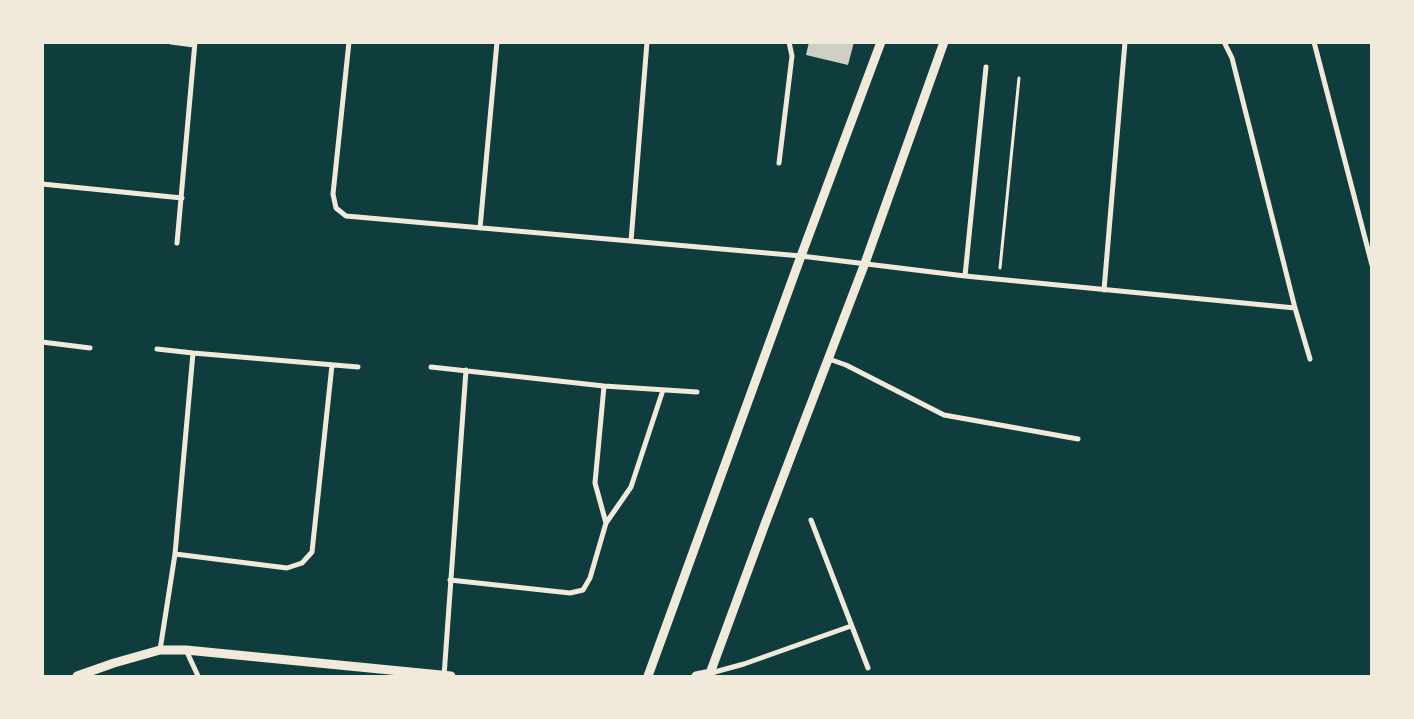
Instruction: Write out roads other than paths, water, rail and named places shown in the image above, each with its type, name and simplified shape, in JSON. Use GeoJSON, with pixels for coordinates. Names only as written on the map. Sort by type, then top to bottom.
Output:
{"type":"FeatureCollection","features":[{"type":"Feature","properties":{"kind":"street"},"geometry":{"type":"LineString","coordinates":[[171,42],[195,44],[177,243]]}},
{"type":"Feature","properties":{"kind":"street"},"geometry":{"type":"LineString","coordinates":[[349,42],[333,194],[336,208],[346,216],[800,256],[966,276],[1295,308]]}},
{"type":"Feature","properties":{"kind":"street"},"geometry":{"type":"LineString","coordinates":[[480,228],[497,42]]}},
{"type":"Feature","properties":{"kind":"street"},"geometry":{"type":"LineString","coordinates":[[631,241],[647,42]]}},
{"type":"Feature","properties":{"kind":"street"},"geometry":{"type":"LineString","coordinates":[[778,163],[792,56],[789,42]]}},
{"type":"Feature","properties":{"kind":"street"},"geometry":{"type":"LineString","coordinates":[[648,676],[800,256],[881,42]]}},
{"type":"Feature","properties":{"kind":"street"},"geometry":{"type":"LineString","coordinates":[[710,675],[765,524],[865,263],[944,42]]}},
{"type":"Feature","properties":{"kind":"street"},"geometry":{"type":"LineString","coordinates":[[1104,290],[1125,42]]}},
{"type":"Feature","properties":{"kind":"street"},"geometry":{"type":"LineString","coordinates":[[1224,42],[1232,58],[1295,308],[1310,359]]}},
{"type":"Feature","properties":{"kind":"street"},"geometry":{"type":"LineString","coordinates":[[1314,42],[1372,265]]}},
{"type":"Feature","properties":{"kind":"street"},"geometry":{"type":"LineString","coordinates":[[966,276],[986,68]]}},
{"type":"Feature","properties":{"kind":"street"},"geometry":{"type":"LineString","coordinates":[[42,184],[182,198]]}},
{"type":"Feature","properties":{"kind":"street"},"geometry":{"type":"LineString","coordinates":[[42,347],[43,342],[90,348]]}},
{"type":"Feature","properties":{"kind":"street"},"geometry":{"type":"LineString","coordinates":[[157,349],[193,354],[358,367]]}},
{"type":"Feature","properties":{"kind":"street"},"geometry":{"type":"LineString","coordinates":[[160,650],[175,554],[193,354]]}},
{"type":"Feature","properties":{"kind":"street"},"geometry":{"type":"LineString","coordinates":[[829,359],[846,365],[944,415],[1078,438]]}},
{"type":"Feature","properties":{"kind":"street"},"geometry":{"type":"LineString","coordinates":[[175,554],[287,568],[302,563],[312,552],[332,366]]}},
{"type":"Feature","properties":{"kind":"street"},"geometry":{"type":"LineString","coordinates":[[431,367],[604,386],[697,392]]}},
{"type":"Feature","properties":{"kind":"street"},"geometry":{"type":"LineString","coordinates":[[77,676],[160,650],[186,650],[447,676],[450,580],[466,370]]}},
{"type":"Feature","properties":{"kind":"street"},"geometry":{"type":"LineString","coordinates":[[604,386],[595,483],[606,523]]}},
{"type":"Feature","properties":{"kind":"street"},"geometry":{"type":"LineString","coordinates":[[450,580],[570,593],[583,590],[590,578],[606,523],[631,487],[663,390]]}},
{"type":"Feature","properties":{"kind":"street"},"geometry":{"type":"LineString","coordinates":[[811,520],[868,668]]}},
{"type":"Feature","properties":{"kind":"street"},"geometry":{"type":"LineString","coordinates":[[696,676],[710,675],[851,626]]}},
{"type":"Feature","properties":{"kind":"street"},"geometry":{"type":"LineString","coordinates":[[186,650],[198,676]]}}]}
